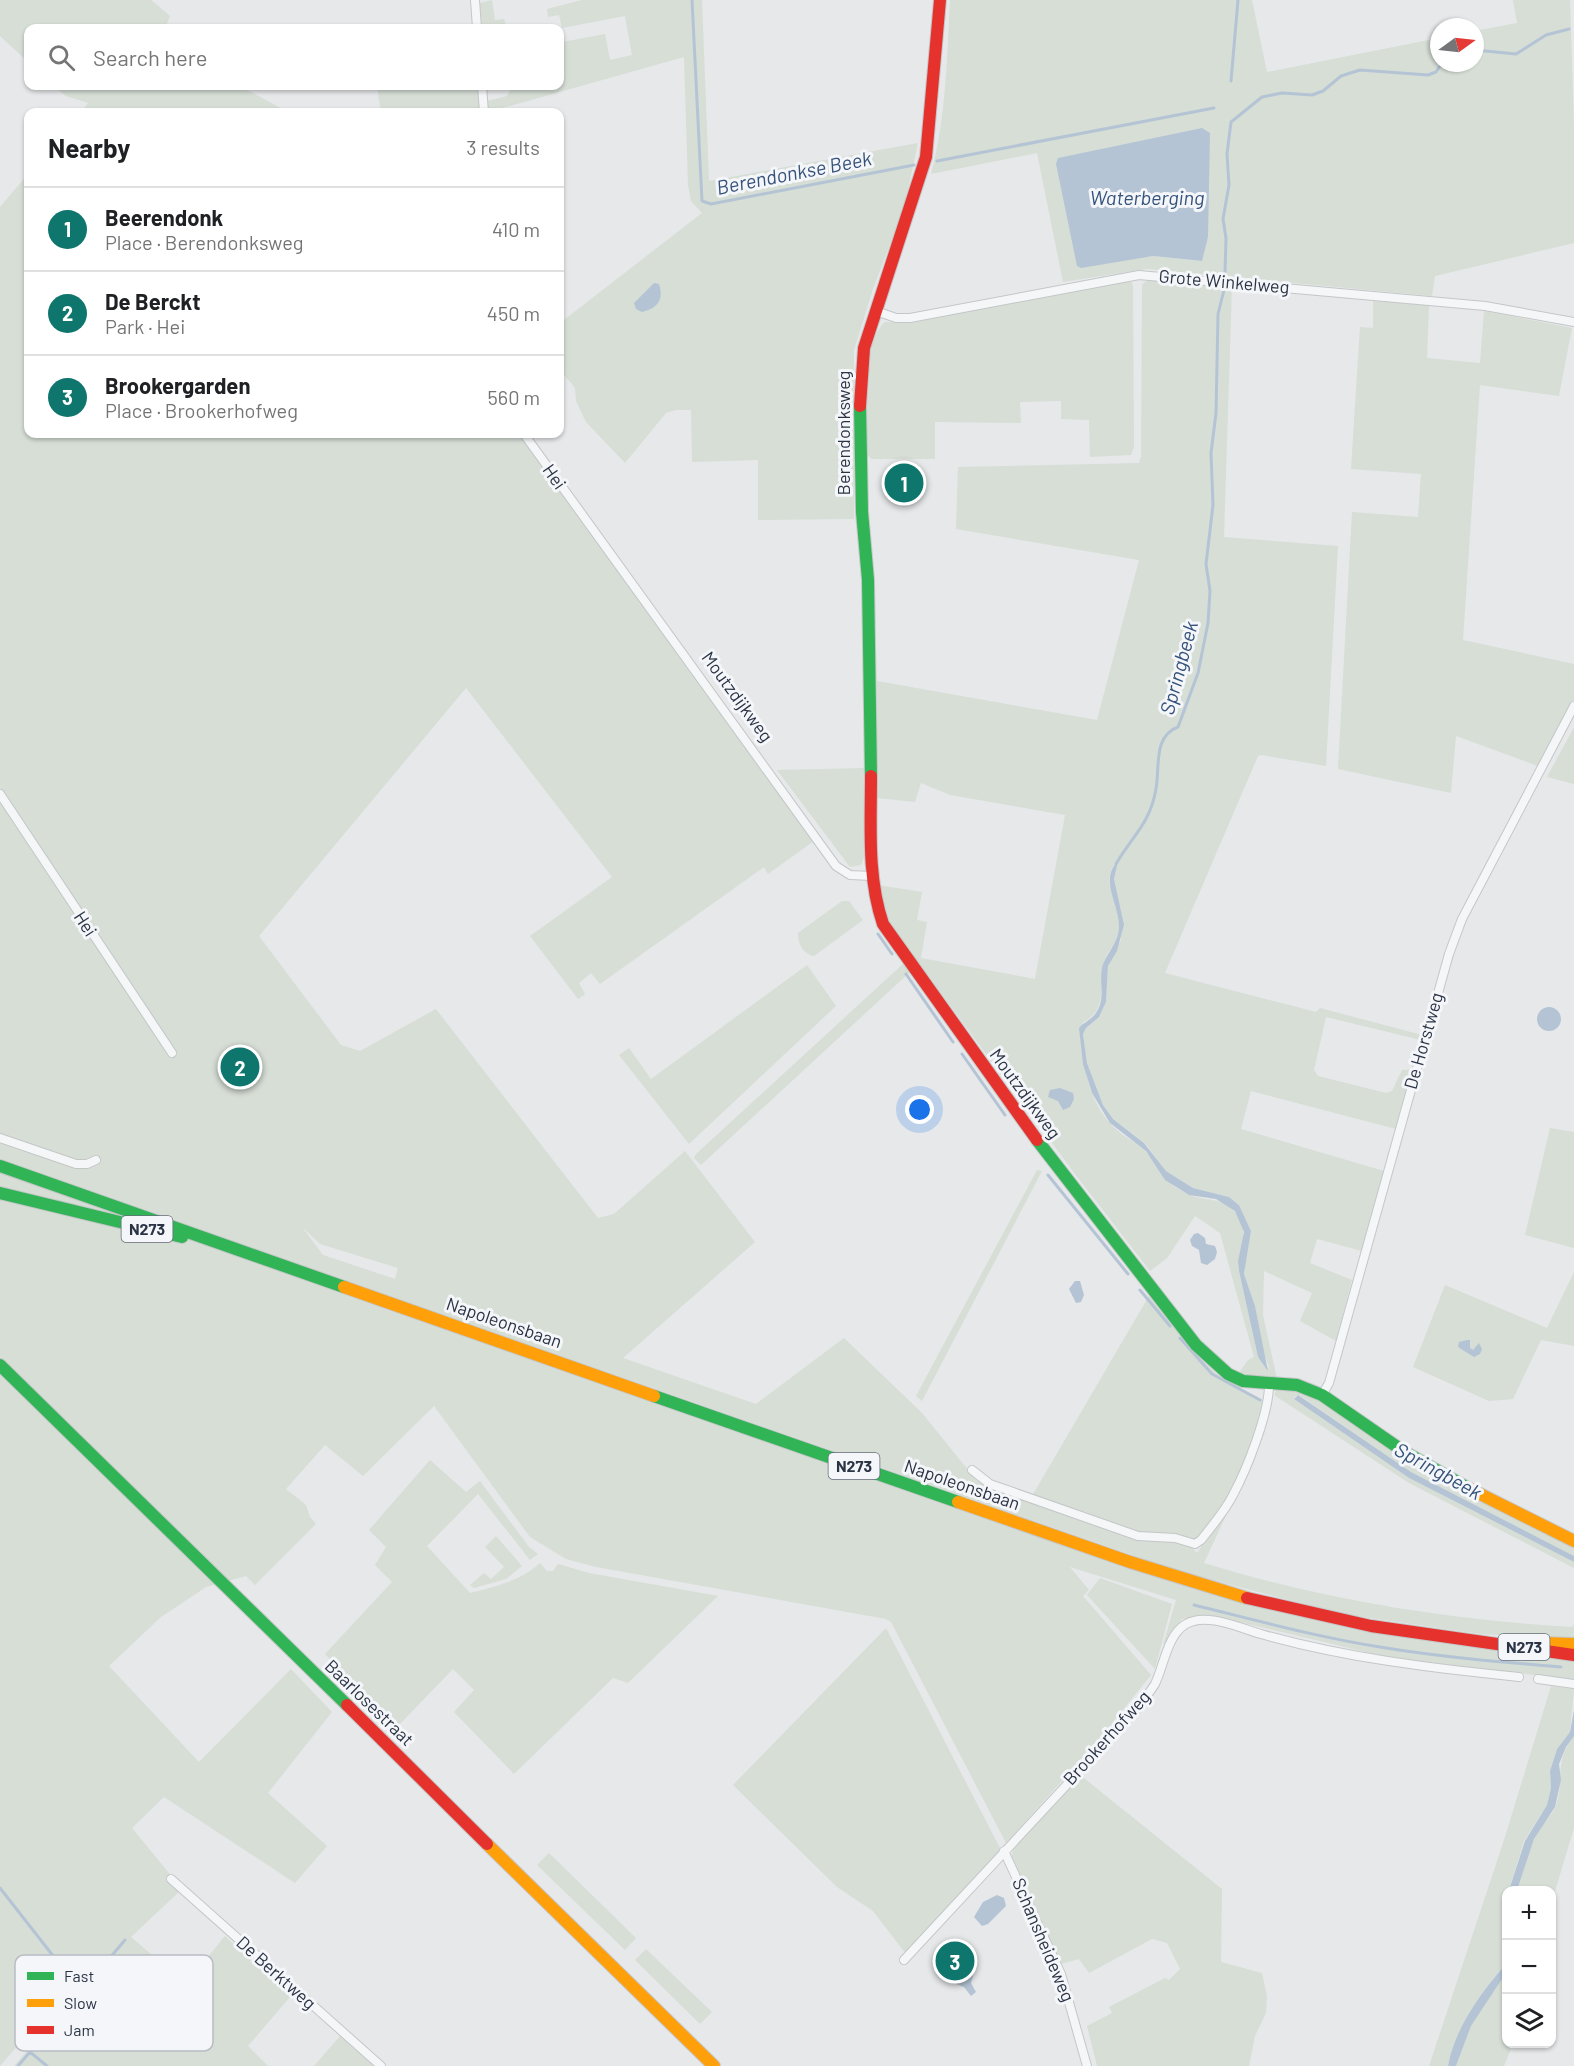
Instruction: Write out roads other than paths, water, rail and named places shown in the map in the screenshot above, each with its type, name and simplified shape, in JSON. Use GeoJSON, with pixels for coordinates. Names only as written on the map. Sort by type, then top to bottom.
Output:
{"type":"FeatureCollection","features":[{"type":"Feature","properties":{"kind":"street"},"geometry":{"type":"LineString","coordinates":[[475,0],[477,24]]}},
{"type":"Feature","properties":{"kind":"street","name":"Berendonksweg"},"geometry":{"type":"LineString","coordinates":[[872,876],[868,580],[862,512],[860,386],[864,348],[919,185],[926,157],[940,0]]}},
{"type":"Feature","properties":{"kind":"street"},"geometry":{"type":"LineString","coordinates":[[482,90],[484,108]]}},
{"type":"Feature","properties":{"kind":"street","name":"Grote Winkelweg"},"geometry":{"type":"LineString","coordinates":[[876,311],[896,318],[910,318],[1139,275],[1485,306],[1574,322]]}},
{"type":"Feature","properties":{"kind":"street","name":"Hei"},"geometry":{"type":"LineString","coordinates":[[527,438],[585,520]]}},
{"type":"Feature","properties":{"kind":"street","name":"Moutzdijkweg"},"geometry":{"type":"LineString","coordinates":[[585,520],[836,866],[850,875],[872,876],[875,901],[882,924],[1071,1187],[1204,1353],[1236,1378],[1256,1384],[1297,1385],[1322,1395],[1403,1451],[1447,1477],[1574,1541]]}},
{"type":"Feature","properties":{"kind":"street","name":"De Horstweg"},"geometry":{"type":"LineString","coordinates":[[1322,1395],[1329,1383],[1449,954],[1462,919],[1574,706]]}},
{"type":"Feature","properties":{"kind":"street","name":"Hei"},"geometry":{"type":"LineString","coordinates":[[0,794],[172,1053]]}},
{"type":"Feature","properties":{"kind":"street"},"geometry":{"type":"LineString","coordinates":[[0,1138],[76,1164],[87,1164],[96,1160]]}},
{"type":"Feature","properties":{"kind":"street","name":"Napoleonsbaan"},"geometry":{"type":"LineString","coordinates":[[0,1166],[1183,1580],[1305,1614],[1394,1630],[1574,1655]]}},
{"type":"Feature","properties":{"kind":"street","name":"Napoleonsbaan"},"geometry":{"type":"LineString","coordinates":[[0,1193],[245,1252]]}},
{"type":"Feature","properties":{"kind":"street","name":"Baarlosestraat"},"geometry":{"type":"LineString","coordinates":[[0,1365],[714,2066]]}},
{"type":"Feature","properties":{"kind":"street"},"geometry":{"type":"LineString","coordinates":[[972,1470],[990,1484],[1138,1536],[1175,1538],[1195,1544],[1201,1540],[1233,1495],[1260,1427],[1269,1398],[1269,1385]]}},
{"type":"Feature","properties":{"kind":"street","name":"Brookerhofweg"},"geometry":{"type":"LineString","coordinates":[[904,1960],[1139,1707],[1154,1687],[1178,1631],[1185,1624],[1197,1620],[1210,1620],[1277,1639],[1362,1657],[1519,1677]]}},
{"type":"Feature","properties":{"kind":"street","name":"Napoleonsbaan"},"geometry":{"type":"LineString","coordinates":[[1474,1640],[1574,1644]]}},
{"type":"Feature","properties":{"kind":"street"},"geometry":{"type":"LineString","coordinates":[[1538,1679],[1574,1683]]}},
{"type":"Feature","properties":{"kind":"street","name":"Schansheideweg"},"geometry":{"type":"LineString","coordinates":[[1004,1851],[1061,1974],[1087,2066]]}},
{"type":"Feature","properties":{"kind":"street","name":"De Berktweg"},"geometry":{"type":"LineString","coordinates":[[171,1879],[381,2066]]}},
{"type":"Feature","properties":{"kind":"water","name":"Waterberging"},"geometry":{"type":"Polygon","coordinates":[[[1202,128],[1210,133],[1208,237],[1202,261],[1153,256],[1081,268],[1077,266],[1056,164],[1058,158],[1202,128]]]}},
{"type":"Feature","properties":{"kind":"water"},"geometry":{"type":"Polygon","coordinates":[[[654,283],[659,284],[661,295],[656,306],[642,312],[636,309],[634,303],[654,283]]]}},
{"type":"Feature","properties":{"kind":"water"},"geometry":{"type":"Polygon","coordinates":[[[1118,861],[1114,879],[1124,925],[1117,951],[1108,966],[1106,1002],[1099,1017],[1086,1028],[1083,1034],[1087,1063],[1103,1105],[1113,1119],[1144,1143],[1166,1171],[1193,1188],[1229,1197],[1239,1205],[1251,1231],[1244,1274],[1255,1306],[1268,1371],[1258,1357],[1239,1271],[1238,1261],[1244,1232],[1235,1211],[1216,1199],[1189,1195],[1165,1180],[1146,1151],[1110,1123],[1092,1093],[1083,1064],[1079,1028],[1094,1015],[1099,1007],[1102,996],[1102,968],[1118,932],[1118,918],[1111,892],[1110,876],[1118,861]]]}},
{"type":"Feature","properties":{"kind":"water"},"geometry":{"type":"Polygon","coordinates":[[[1549,1007],[1558,1010],[1561,1019],[1558,1028],[1549,1031],[1540,1028],[1537,1019],[1540,1010],[1549,1007]]]}},
{"type":"Feature","properties":{"kind":"water"},"geometry":{"type":"Polygon","coordinates":[[[1060,1088],[1073,1093],[1074,1099],[1070,1107],[1063,1110],[1058,1101],[1048,1097],[1050,1090],[1060,1088]]]}},
{"type":"Feature","properties":{"kind":"water"},"geometry":{"type":"Polygon","coordinates":[[[1198,1233],[1205,1238],[1206,1244],[1215,1246],[1217,1252],[1215,1259],[1207,1265],[1201,1263],[1199,1250],[1192,1246],[1190,1240],[1194,1234],[1198,1233]]]}},
{"type":"Feature","properties":{"kind":"water"},"geometry":{"type":"Polygon","coordinates":[[[1075,1281],[1080,1281],[1084,1295],[1081,1302],[1076,1303],[1069,1289],[1075,1281]]]}},
{"type":"Feature","properties":{"kind":"water"},"geometry":{"type":"Polygon","coordinates":[[[1470,1340],[1470,1348],[1473,1350],[1479,1343],[1482,1349],[1480,1354],[1474,1357],[1458,1347],[1459,1342],[1470,1340]]]}},
{"type":"Feature","properties":{"kind":"water"},"geometry":{"type":"Polygon","coordinates":[[[1298,1395],[1411,1472],[1574,1556],[1574,1562],[1409,1478],[1294,1399],[1298,1395]]]}},
{"type":"Feature","properties":{"kind":"water"},"geometry":{"type":"Polygon","coordinates":[[[1574,1710],[1574,1736],[1566,1747],[1559,1764],[1561,1780],[1555,1807],[1534,1839],[1518,1886],[1510,1886],[1525,1841],[1547,1805],[1551,1788],[1550,1771],[1557,1749],[1570,1732],[1574,1710]]]}},
{"type":"Feature","properties":{"kind":"water"},"geometry":{"type":"Polygon","coordinates":[[[997,1895],[1004,1898],[1006,1906],[988,1924],[982,1926],[974,1917],[983,1902],[997,1895]]]}},
{"type":"Feature","properties":{"kind":"water"},"geometry":{"type":"Polygon","coordinates":[[[1502,1969],[1502,1979],[1471,2026],[1456,2066],[1448,2066],[1456,2038],[1470,2011],[1502,1969]]]}},
{"type":"Feature","properties":{"kind":"water"},"geometry":{"type":"Polygon","coordinates":[[[969,1971],[973,1976],[971,1983],[976,1992],[971,1996],[964,1987],[956,1984],[969,1971]]]}},
{"type":"Feature","properties":{"kind":"waterway","name":"Berendonkse Beek"},"geometry":{"type":"LineString","coordinates":[[692,0],[702,201],[711,204],[914,165]]}},
{"type":"Feature","properties":{"kind":"waterway"},"geometry":{"type":"LineString","coordinates":[[1231,81],[1238,0]]}},
{"type":"Feature","properties":{"kind":"waterway","name":"Springbeek"},"geometry":{"type":"LineString","coordinates":[[1484,51],[1516,54],[1546,35],[1569,29]]}},
{"type":"Feature","properties":{"kind":"waterway","name":"Springbeek"},"geometry":{"type":"LineString","coordinates":[[1225,273],[1226,238],[1223,219],[1229,185],[1227,154],[1231,122],[1262,97],[1282,93],[1312,95],[1323,91],[1341,76],[1360,70],[1428,75],[1436,72]]}},
{"type":"Feature","properties":{"kind":"waterway","name":"Berendonkse Beek"},"geometry":{"type":"LineString","coordinates":[[937,161],[1214,108]]}},
{"type":"Feature","properties":{"kind":"waterway","name":"Springbeek"},"geometry":{"type":"LineString","coordinates":[[1116,864],[1149,812],[1156,789],[1161,745],[1170,731],[1178,727],[1198,673],[1208,623],[1210,591],[1206,564],[1213,505],[1211,453],[1216,413],[1218,314],[1224,290]]}},
{"type":"Feature","properties":{"kind":"waterway"},"geometry":{"type":"LineString","coordinates":[[878,934],[892,954]]}},
{"type":"Feature","properties":{"kind":"waterway"},"geometry":{"type":"LineString","coordinates":[[906,974],[953,1042]]}},
{"type":"Feature","properties":{"kind":"waterway"},"geometry":{"type":"LineString","coordinates":[[962,1054],[1005,1115]]}},
{"type":"Feature","properties":{"kind":"waterway"},"geometry":{"type":"LineString","coordinates":[[1048,1175],[1128,1274]]}},
{"type":"Feature","properties":{"kind":"waterway"},"geometry":{"type":"LineString","coordinates":[[1140,1290],[1170,1326]]}},
{"type":"Feature","properties":{"kind":"waterway"},"geometry":{"type":"LineString","coordinates":[[1180,1338],[1212,1374],[1260,1400]]}},
{"type":"Feature","properties":{"kind":"waterway"},"geometry":{"type":"LineString","coordinates":[[1194,1605],[1356,1643],[1448,1656],[1561,1667]]}},
{"type":"Feature","properties":{"kind":"waterway"},"geometry":{"type":"LineString","coordinates":[[0,1888],[52,1955]]}},
{"type":"Feature","properties":{"kind":"waterway"},"geometry":{"type":"LineString","coordinates":[[112,1955],[125,1940]]}},
{"type":"Feature","properties":{"kind":"waterway"},"geometry":{"type":"LineString","coordinates":[[18,2066],[30,2052],[47,2066]]}},
{"type":"Feature","properties":{"kind":"place","name":"Beerendonk"},"geometry":{"type":"Point","coordinates":[904,483]}},
{"type":"Feature","properties":{"kind":"place","name":"De Berckt"},"geometry":{"type":"Point","coordinates":[240,1067]}},
{"type":"Feature","properties":{"kind":"place","name":"Brookergarden"},"geometry":{"type":"Point","coordinates":[955,1961]}}]}
